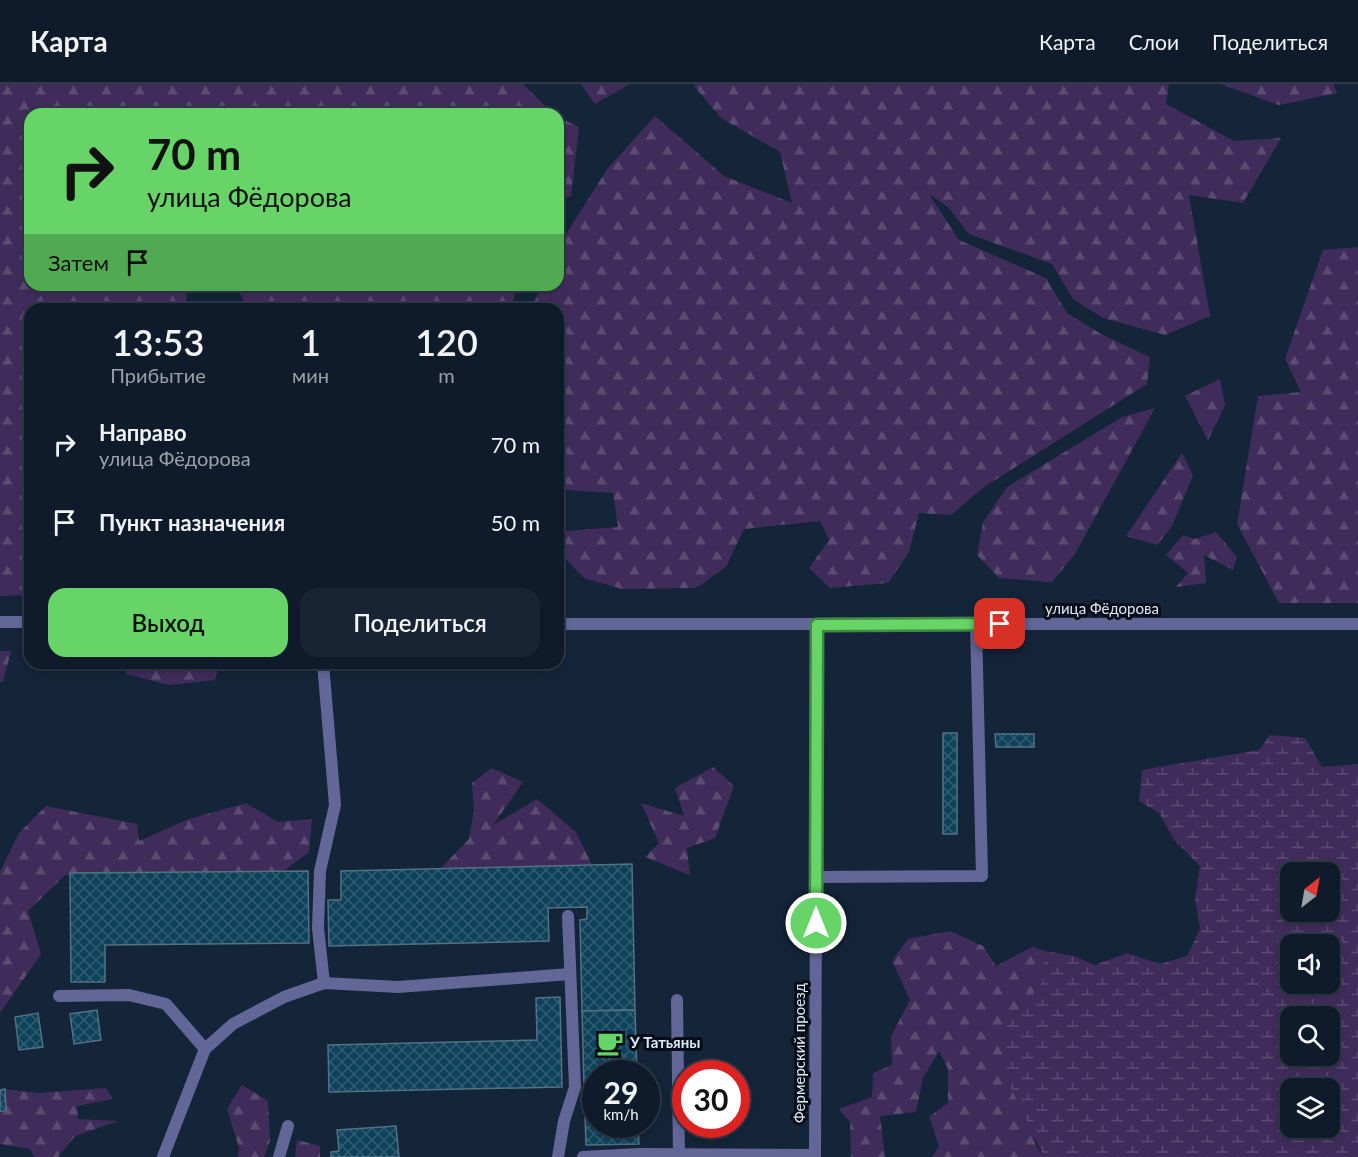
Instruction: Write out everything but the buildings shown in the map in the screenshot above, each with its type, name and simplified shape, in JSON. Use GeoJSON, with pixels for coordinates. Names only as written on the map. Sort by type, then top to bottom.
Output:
{"type":"FeatureCollection","features":[{"type":"Feature","properties":{"kind":"street"},"geometry":{"type":"LineString","coordinates":[[0,622],[24,622]]}},
{"type":"Feature","properties":{"kind":"street"},"geometry":{"type":"LineString","coordinates":[[816,877],[982,876],[976,623]]}},
{"type":"Feature","properties":{"kind":"street","name":"улица Фёдорова"},"geometry":{"type":"LineString","coordinates":[[564,624],[1358,624]]}},
{"type":"Feature","properties":{"kind":"street","name":"Фермерский проезд"},"geometry":{"type":"LineString","coordinates":[[814,1156],[817,625]]}},
{"type":"Feature","properties":{"kind":"street"},"geometry":{"type":"LineString","coordinates":[[324,669],[335,805],[320,871],[318,928],[324,982]]}},
{"type":"Feature","properties":{"kind":"street"},"geometry":{"type":"LineString","coordinates":[[558,1157],[564,1121],[575,1087],[568,916]]}},
{"type":"Feature","properties":{"kind":"street"},"geometry":{"type":"LineString","coordinates":[[163,1157],[205,1049],[233,1024],[284,998],[324,982],[398,987],[570,974]]}},
{"type":"Feature","properties":{"kind":"street"},"geometry":{"type":"LineString","coordinates":[[59,996],[129,995],[166,1004],[205,1049]]}},
{"type":"Feature","properties":{"kind":"street"},"geometry":{"type":"LineString","coordinates":[[677,1000],[679,1156]]}},
{"type":"Feature","properties":{"kind":"street"},"geometry":{"type":"LineString","coordinates":[[279,1157],[288,1126]]}},
{"type":"Feature","properties":{"kind":"street"},"geometry":{"type":"LineString","coordinates":[[583,1157],[814,1156]]}},
{"type":"Feature","properties":{"kind":"green space"},"geometry":{"type":"Polygon","coordinates":[[[0,84],[523,84],[547,108],[24,108],[24,291],[187,291],[186,303],[24,303],[24,595],[0,596],[0,84]]]}},
{"type":"Feature","properties":{"kind":"green space"},"geometry":{"type":"Polygon","coordinates":[[[581,84],[630,84],[595,104],[581,84]]]}},
{"type":"Feature","properties":{"kind":"green space"},"geometry":{"type":"Polygon","coordinates":[[[695,84],[1169,84],[1166,104],[1234,141],[1281,138],[1243,203],[1189,195],[1210,316],[1165,335],[1103,318],[1073,299],[1052,264],[969,234],[948,207],[929,194],[959,240],[1046,278],[1067,313],[1101,334],[1150,357],[1147,384],[984,487],[951,515],[919,513],[909,552],[888,583],[830,588],[809,568],[829,540],[820,521],[744,529],[726,567],[696,588],[622,589],[584,578],[564,557],[566,531],[618,527],[613,493],[564,489],[564,303],[534,303],[539,291],[564,291],[564,237],[608,168],[655,116],[724,176],[792,203],[780,152],[721,118],[694,86],[695,84]]]}},
{"type":"Feature","properties":{"kind":"green space"},"geometry":{"type":"Polygon","coordinates":[[[1220,84],[1333,84],[1337,93],[1279,105],[1220,84]]]}},
{"type":"Feature","properties":{"kind":"green space"},"geometry":{"type":"Polygon","coordinates":[[[564,120],[579,127],[571,196],[564,199],[564,120]]]}},
{"type":"Feature","properties":{"kind":"green space"},"geometry":{"type":"Polygon","coordinates":[[[1358,247],[1358,603],[1279,603],[1237,524],[1258,396],[1301,392],[1285,359],[1323,250],[1358,247]]]}},
{"type":"Feature","properties":{"kind":"green space"},"geometry":{"type":"Polygon","coordinates":[[[238,291],[516,291],[512,303],[246,303],[238,291]]]}},
{"type":"Feature","properties":{"kind":"green space"},"geometry":{"type":"Polygon","coordinates":[[[1220,379],[1225,406],[1208,440],[1185,396],[1220,379]]]}},
{"type":"Feature","properties":{"kind":"green space"},"geometry":{"type":"Polygon","coordinates":[[[1155,408],[1075,554],[1052,582],[999,578],[977,555],[983,522],[1007,487],[1122,417],[1155,408]]]}},
{"type":"Feature","properties":{"kind":"green space"},"geometry":{"type":"Polygon","coordinates":[[[1182,453],[1193,475],[1172,526],[1157,545],[1126,536],[1182,453]]]}},
{"type":"Feature","properties":{"kind":"green space"},"geometry":{"type":"Polygon","coordinates":[[[1216,532],[1237,557],[1233,570],[1204,555],[1206,583],[1176,587],[1188,573],[1166,555],[1183,535],[1195,539],[1216,532]]]}},
{"type":"Feature","properties":{"kind":"green space"},"geometry":{"type":"Polygon","coordinates":[[[0,651],[11,651],[3,682],[0,682],[0,651]]]}},
{"type":"Feature","properties":{"kind":"green space"},"geometry":{"type":"Polygon","coordinates":[[[126,669],[218,669],[215,680],[169,685],[126,674],[126,669]]]}},
{"type":"Feature","properties":{"kind":"green space"},"geometry":{"type":"Polygon","coordinates":[[[1270,735],[1305,738],[1322,767],[1358,764],[1358,1157],[1044,1157],[1007,1080],[1005,1027],[1042,983],[1045,951],[1074,956],[1095,965],[1127,953],[1160,964],[1187,956],[1200,929],[1195,898],[1200,866],[1174,840],[1159,813],[1139,801],[1142,770],[1259,750],[1270,735]]]}},
{"type":"Feature","properties":{"kind":"green space"},"geometry":{"type":"Polygon","coordinates":[[[713,767],[734,786],[715,838],[687,848],[690,875],[645,857],[659,843],[641,803],[684,816],[675,788],[713,767]]]}},
{"type":"Feature","properties":{"kind":"green space"},"geometry":{"type":"Polygon","coordinates":[[[492,768],[523,782],[493,825],[537,799],[576,832],[592,865],[440,869],[469,839],[474,809],[472,783],[492,768]]]}},
{"type":"Feature","properties":{"kind":"green space"},"geometry":{"type":"Polygon","coordinates":[[[246,803],[278,822],[312,819],[309,852],[284,871],[65,875],[28,911],[41,954],[0,1013],[0,872],[19,833],[46,806],[137,824],[139,841],[189,819],[246,803]]]}},
{"type":"Feature","properties":{"kind":"green space"},"geometry":{"type":"Polygon","coordinates":[[[950,931],[983,946],[996,966],[1032,947],[1045,951],[1042,983],[1005,1027],[1036,1145],[1044,1157],[932,1157],[939,1146],[929,1117],[948,1103],[948,1069],[939,1051],[923,1078],[916,1112],[880,1116],[885,1157],[851,1157],[850,1122],[839,1109],[872,1097],[873,1073],[892,1065],[891,1036],[910,1000],[892,961],[908,939],[950,931]]]}},
{"type":"Feature","properties":{"kind":"green space"},"geometry":{"type":"Polygon","coordinates":[[[242,1085],[268,1101],[270,1141],[264,1157],[238,1157],[239,1148],[227,1109],[242,1085]]]}},
{"type":"Feature","properties":{"kind":"green space"},"geometry":{"type":"Polygon","coordinates":[[[106,1088],[113,1099],[77,1106],[78,1119],[119,1121],[75,1136],[58,1157],[34,1157],[30,1149],[0,1144],[0,1111],[5,1089],[38,1093],[106,1088]]]}},
{"type":"Feature","properties":{"kind":"green space"},"geometry":{"type":"Polygon","coordinates":[[[297,1140],[320,1146],[320,1157],[295,1157],[297,1140]]]}},
{"type":"Feature","properties":{"kind":"place","name":"У Татьяны"},"geometry":{"type":"Point","coordinates":[610,1043]}},
{"type":"Feature","properties":{"kind":"route"},"geometry":{"type":"LineString","coordinates":[[816,923],[817,625],[1000,624]]}}]}
